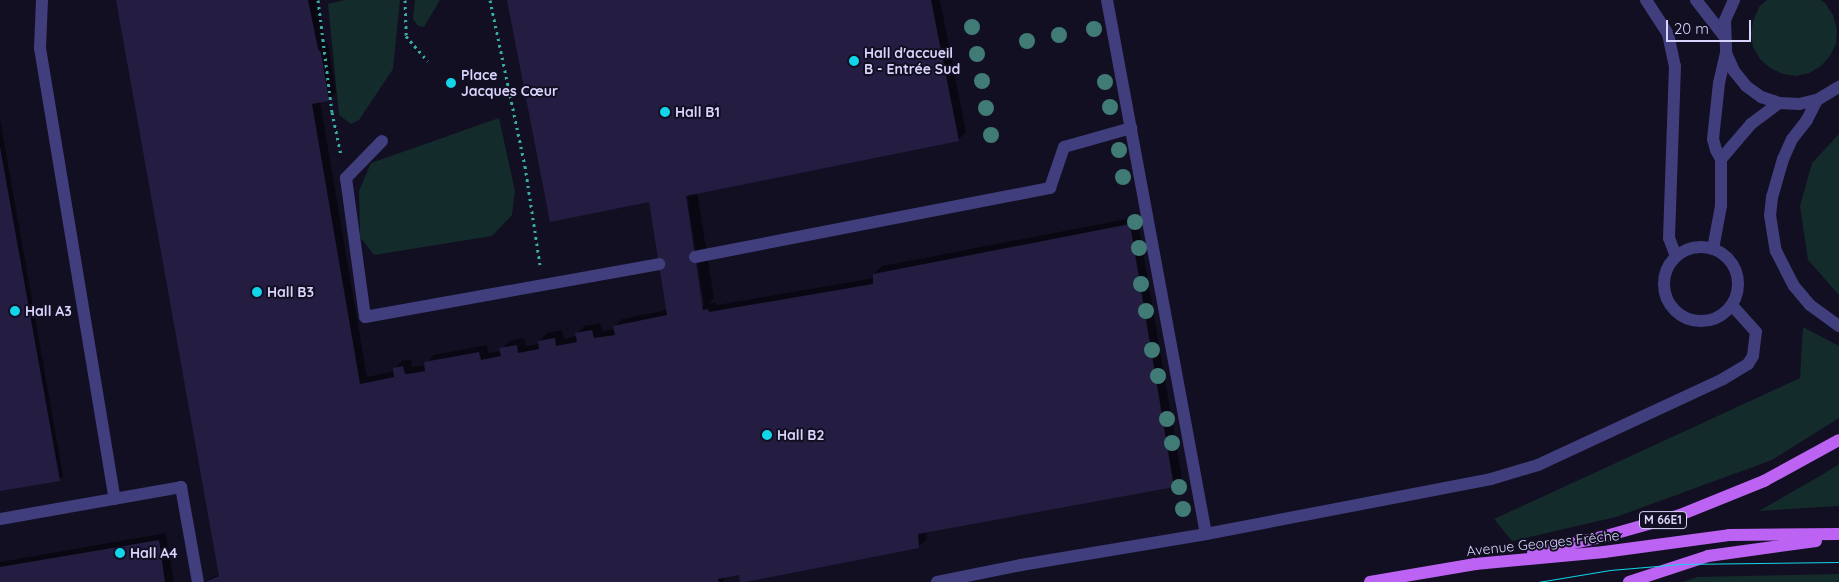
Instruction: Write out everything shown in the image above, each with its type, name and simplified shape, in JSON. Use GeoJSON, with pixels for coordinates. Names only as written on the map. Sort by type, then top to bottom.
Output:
{"type":"FeatureCollection","features":[{"type":"Feature","properties":{"kind":"main road","name":"M 66E1"},"geometry":{"type":"LineString","coordinates":[[1475,564],[1606,536],[1680,515],[1764,481],[1839,440]]}},
{"type":"Feature","properties":{"kind":"main road","name":"Avenue Georges Frêche"},"geometry":{"type":"LineString","coordinates":[[1370,582],[1475,564],[1604,552],[1730,535],[1839,534]]}},
{"type":"Feature","properties":{"kind":"main road"},"geometry":{"type":"LineString","coordinates":[[1629,582],[1708,556],[1839,538]]}},
{"type":"Feature","properties":{"kind":"street"},"geometry":{"type":"LineString","coordinates":[[42,0],[40,48],[115,498]]}},
{"type":"Feature","properties":{"kind":"street"},"geometry":{"type":"LineString","coordinates":[[1107,0],[1206,534]]}},
{"type":"Feature","properties":{"kind":"street"},"geometry":{"type":"LineString","coordinates":[[1646,0],[1668,34],[1675,66],[1669,238],[1676,256]]}},
{"type":"Feature","properties":{"kind":"street"},"geometry":{"type":"LineString","coordinates":[[1696,0],[1724,36]]}},
{"type":"Feature","properties":{"kind":"street"},"geometry":{"type":"LineString","coordinates":[[1734,0],[1725,20],[1726,53],[1734,71],[1746,86],[1761,97],[1779,103],[1799,104],[1817,100],[1839,87]]}},
{"type":"Feature","properties":{"kind":"street"},"geometry":{"type":"LineString","coordinates":[[1712,249],[1721,206],[1721,159],[1714,139],[1720,83],[1726,53]]}},
{"type":"Feature","properties":{"kind":"street"},"geometry":{"type":"LineString","coordinates":[[1817,100],[1807,120],[1792,139],[1783,158],[1772,197],[1770,215],[1776,251],[1794,286],[1810,305],[1839,326]]}},
{"type":"Feature","properties":{"kind":"street"},"geometry":{"type":"LineString","coordinates":[[1721,159],[1751,124],[1779,103]]}},
{"type":"Feature","properties":{"kind":"street"},"geometry":{"type":"LineString","coordinates":[[696,257],[1050,188],[1064,147],[1131,128]]}},
{"type":"Feature","properties":{"kind":"street"},"geometry":{"type":"LineString","coordinates":[[382,141],[346,178],[366,317],[659,264]]}},
{"type":"Feature","properties":{"kind":"street"},"geometry":{"type":"LineString","coordinates":[[1700,247],[1712,249],[1723,253],[1731,261],[1737,272],[1737,294],[1732,305],[1713,319],[1695,320],[1678,313],[1665,295],[1664,284],[1667,269],[1676,256],[1687,249],[1700,247]]}},
{"type":"Feature","properties":{"kind":"street"},"geometry":{"type":"LineString","coordinates":[[937,582],[956,580],[1020,565],[1206,534],[1514,473],[1538,465],[1723,378],[1748,364],[1754,356],[1757,341],[1756,332],[1732,305]]}},
{"type":"Feature","properties":{"kind":"street"},"geometry":{"type":"LineString","coordinates":[[0,519],[181,487],[198,582]]}},
{"type":"Feature","properties":{"kind":"path"},"geometry":{"type":"LineString","coordinates":[[318,0],[332,112],[346,182]]}},
{"type":"Feature","properties":{"kind":"path"},"geometry":{"type":"LineString","coordinates":[[405,0],[406,36],[428,61]]}},
{"type":"Feature","properties":{"kind":"path"},"geometry":{"type":"LineString","coordinates":[[490,0],[525,166],[543,285]]}},
{"type":"Feature","properties":{"kind":"green space"},"geometry":{"type":"Polygon","coordinates":[[[344,0],[400,0],[393,69],[359,120],[351,124],[339,115],[328,4],[344,0]]]}},
{"type":"Feature","properties":{"kind":"green space"},"geometry":{"type":"Polygon","coordinates":[[[415,0],[440,0],[424,27],[418,26],[413,19],[415,0]]]}},
{"type":"Feature","properties":{"kind":"green space"},"geometry":{"type":"Polygon","coordinates":[[[1767,0],[1821,0],[1825,3],[1833,15],[1837,29],[1836,44],[1830,56],[1821,66],[1809,73],[1796,76],[1783,74],[1770,68],[1760,59],[1753,47],[1751,34],[1753,21],[1759,7],[1767,0]]]}},
{"type":"Feature","properties":{"kind":"green space"},"geometry":{"type":"Polygon","coordinates":[[[499,118],[515,191],[512,215],[492,236],[374,255],[360,237],[359,191],[371,163],[499,118]]]}},
{"type":"Feature","properties":{"kind":"green space"},"geometry":{"type":"Polygon","coordinates":[[[1839,134],[1839,295],[1808,260],[1800,206],[1812,163],[1839,134]]]}},
{"type":"Feature","properties":{"kind":"green space"},"geometry":{"type":"Polygon","coordinates":[[[1803,327],[1839,346],[1839,418],[1772,460],[1616,517],[1512,541],[1494,519],[1800,378],[1803,327]]]}},
{"type":"Feature","properties":{"kind":"green space"},"geometry":{"type":"Polygon","coordinates":[[[1839,464],[1839,506],[1759,511],[1825,473],[1839,464]]]}},
{"type":"Feature","properties":{"kind":"green space"},"geometry":{"type":"Polygon","coordinates":[[[1839,574],[1839,582],[1683,582],[1697,577],[1839,574]]]}},
{"type":"Feature","properties":{"kind":"building"},"geometry":{"type":"Polygon","coordinates":[[[116,0],[308,0],[318,49],[321,53],[329,101],[312,104],[360,384],[394,377],[393,368],[403,366],[405,374],[415,373],[425,371],[424,362],[479,352],[481,360],[501,356],[499,348],[517,345],[518,353],[539,349],[538,341],[555,338],[556,346],[577,342],[575,333],[592,330],[594,338],[615,335],[613,326],[667,315],[649,202],[550,222],[507,0],[931,0],[959,141],[686,196],[703,310],[708,309],[709,312],[873,284],[873,274],[1130,224],[1174,487],[918,534],[919,548],[745,582],[740,582],[739,575],[718,579],[719,582],[205,582],[219,576],[116,0]]]}},
{"type":"Feature","properties":{"kind":"building","name":"Hall A3"},"geometry":{"type":"Polygon","coordinates":[[[0,147],[60,481],[0,491],[0,147]]]}},
{"type":"Feature","properties":{"kind":"building","name":"Hall A4"},"geometry":{"type":"Polygon","coordinates":[[[159,540],[165,582],[0,582],[0,567],[159,540]]]}},
{"type":"Feature","properties":{"kind":"tram line"},"geometry":{"type":"LineString","coordinates":[[1538,582],[1610,570],[1681,564],[1839,562]]}},
{"type":"Feature","properties":{"kind":"place","name":"Hall d'accueil B - Entrée Sud"},"geometry":{"type":"Point","coordinates":[854,61]}},
{"type":"Feature","properties":{"kind":"place","name":"Place Jacques Cœur"},"geometry":{"type":"Point","coordinates":[451,83]}},
{"type":"Feature","properties":{"kind":"place","name":"Hall B1"},"geometry":{"type":"Point","coordinates":[665,112]}},
{"type":"Feature","properties":{"kind":"place","name":"Hall B3"},"geometry":{"type":"Point","coordinates":[257,292]}},
{"type":"Feature","properties":{"kind":"place","name":"Hall A3"},"geometry":{"type":"Point","coordinates":[15,311]}},
{"type":"Feature","properties":{"kind":"place","name":"Hall B2"},"geometry":{"type":"Point","coordinates":[767,435]}},
{"type":"Feature","properties":{"kind":"place","name":"Hall A4"},"geometry":{"type":"Point","coordinates":[120,553]}}]}
